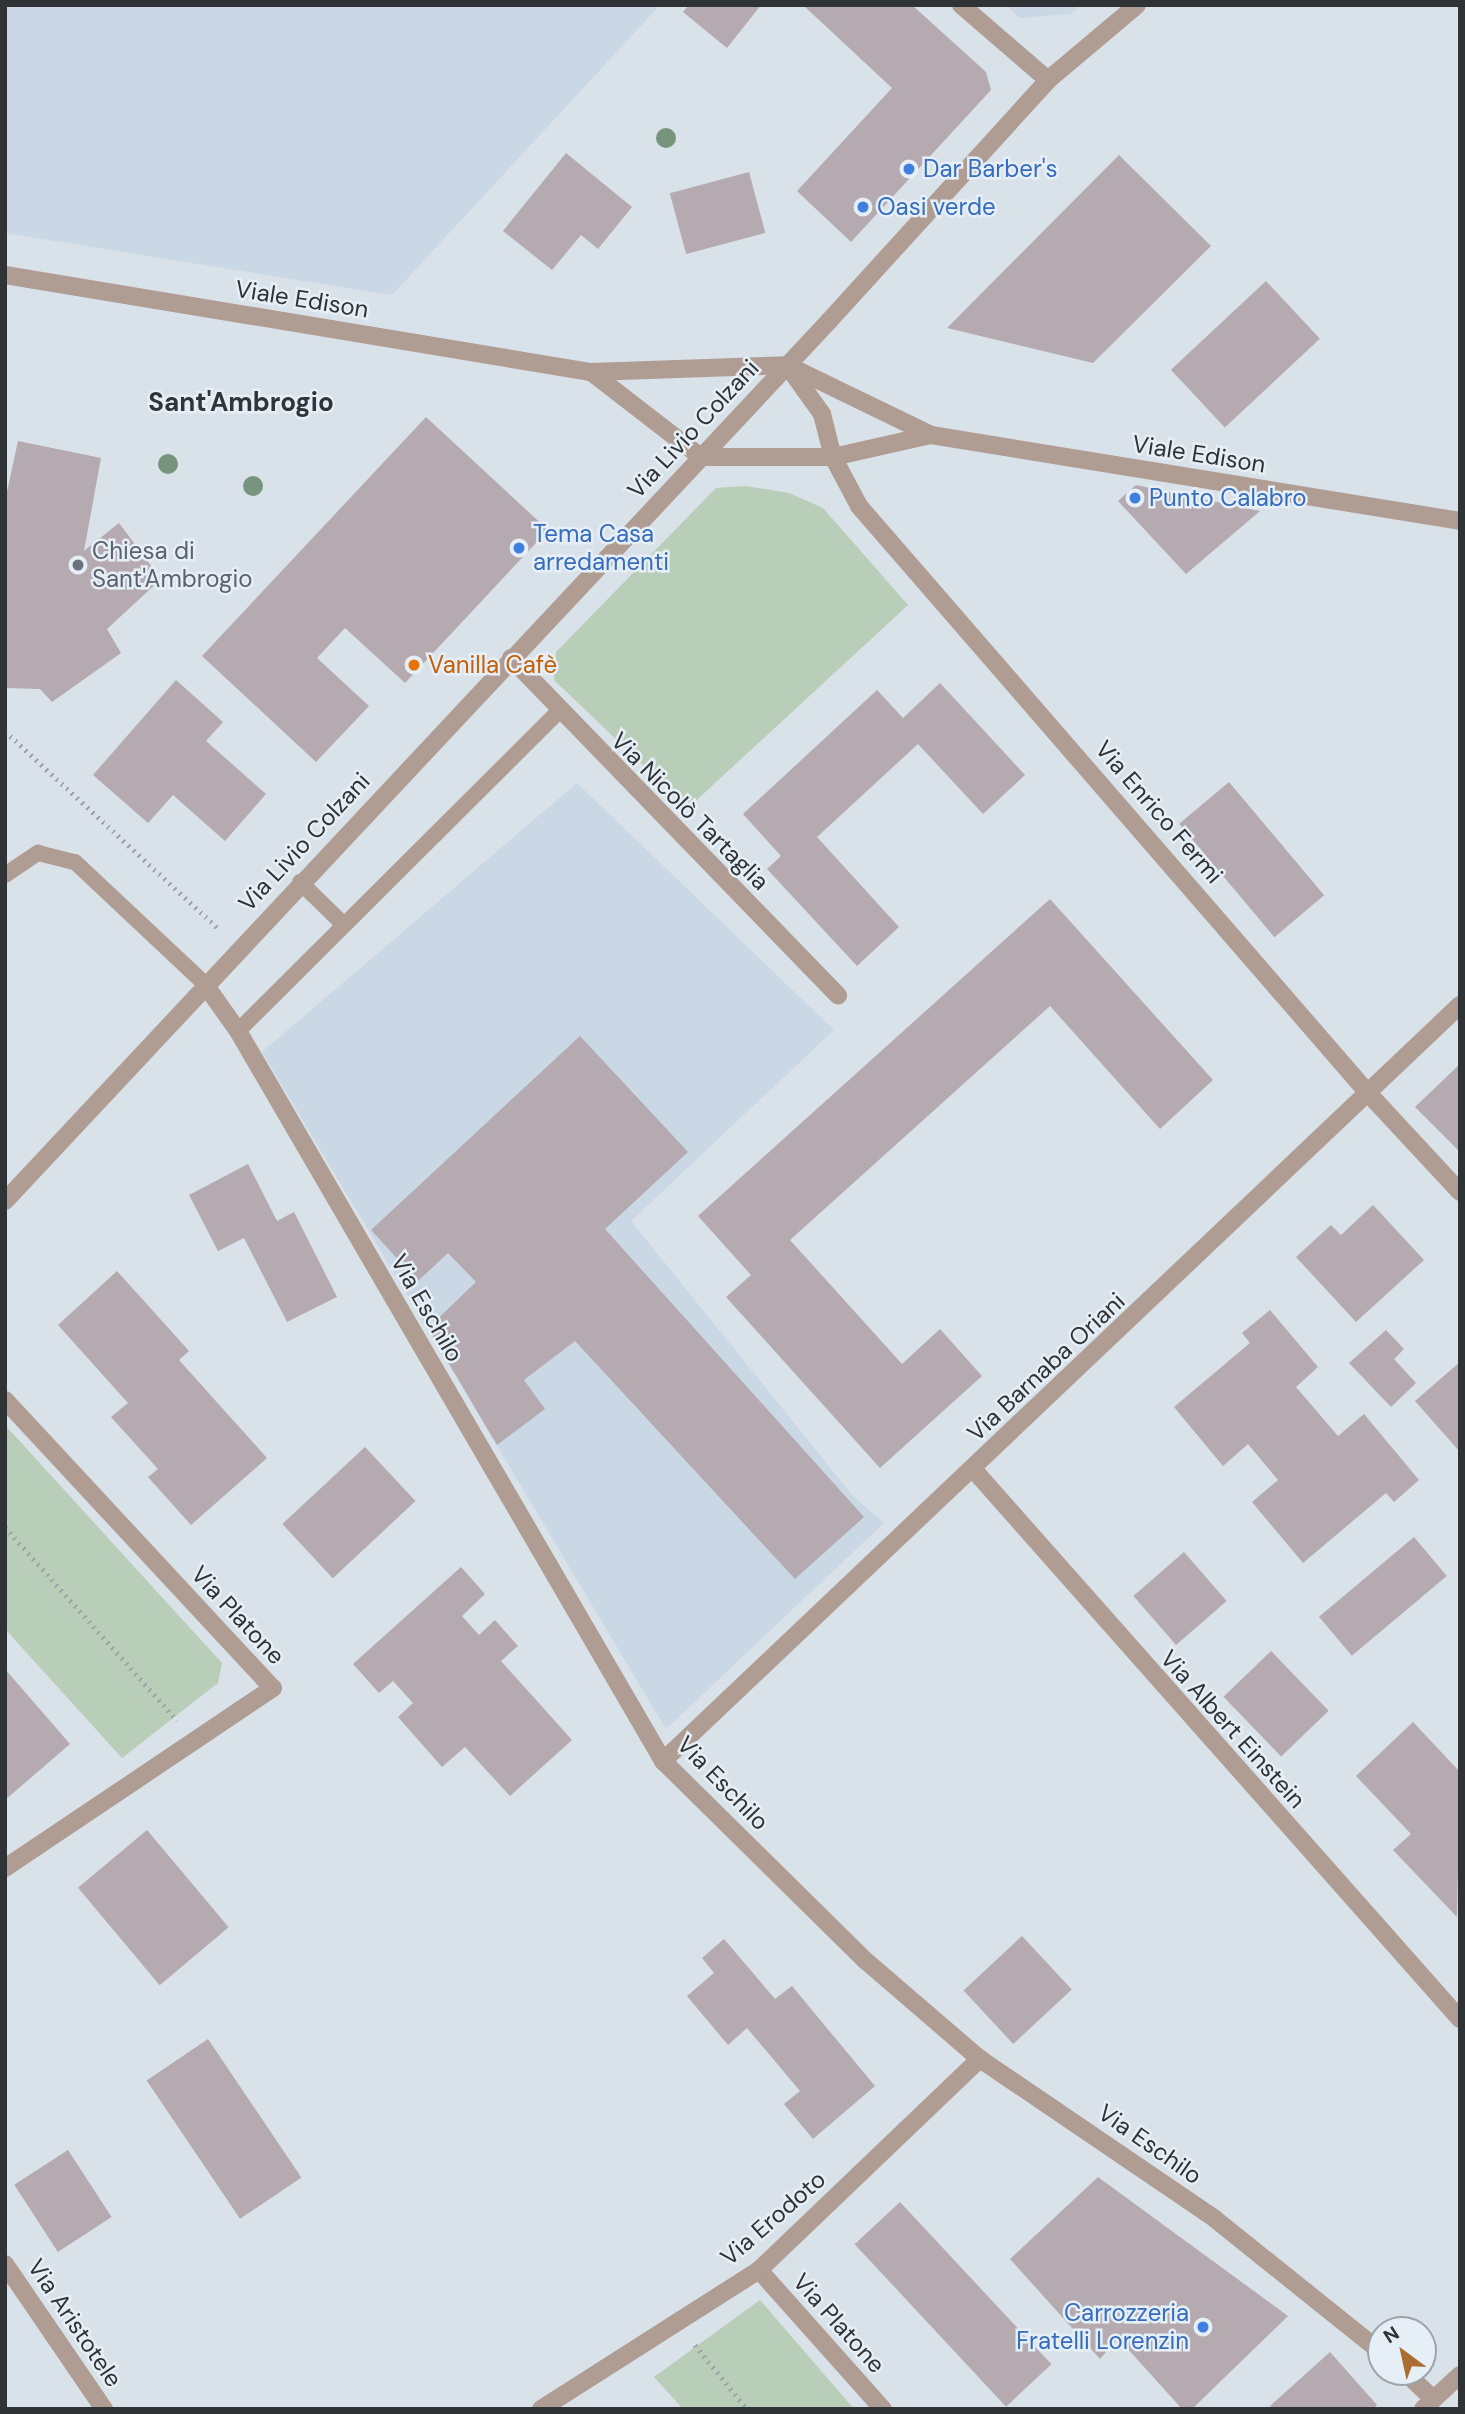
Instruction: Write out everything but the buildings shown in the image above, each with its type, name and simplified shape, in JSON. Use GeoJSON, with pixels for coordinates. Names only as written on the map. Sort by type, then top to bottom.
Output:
{"type":"FeatureCollection","features":[{"type":"Feature","properties":{"kind":"street"},"geometry":{"type":"LineString","coordinates":[[961,5],[1048,80]]}},
{"type":"Feature","properties":{"kind":"street","name":"Via Livio Colzani"},"geometry":{"type":"LineString","coordinates":[[5,1201],[204,983],[788,365],[1048,80],[1137,5]]}},
{"type":"Feature","properties":{"kind":"street","name":"Viale Edison"},"geometry":{"type":"LineString","coordinates":[[5,275],[591,372]]}},
{"type":"Feature","properties":{"kind":"street"},"geometry":{"type":"LineString","coordinates":[[591,372],[788,365]]}},
{"type":"Feature","properties":{"kind":"street","name":"Viale Edison"},"geometry":{"type":"LineString","coordinates":[[788,365],[931,435],[1460,521]]}},
{"type":"Feature","properties":{"kind":"street","name":"Via Enrico Fermi"},"geometry":{"type":"LineString","coordinates":[[788,365],[822,414],[833,457],[859,506],[1368,1093],[1460,1192]]}},
{"type":"Feature","properties":{"kind":"street"},"geometry":{"type":"LineString","coordinates":[[591,372],[701,457],[833,457]]}},
{"type":"Feature","properties":{"kind":"street","name":"Viale Edison"},"geometry":{"type":"LineString","coordinates":[[833,457],[931,435]]}},
{"type":"Feature","properties":{"kind":"street","name":"Via Nicolò Tartaglia"},"geometry":{"type":"LineString","coordinates":[[511,658],[558,712],[838,996]]}},
{"type":"Feature","properties":{"kind":"street","name":"Via Eschilo"},"geometry":{"type":"LineString","coordinates":[[204,983],[238,1031],[663,1761],[866,1961],[980,2059],[1190,2201],[1367,2341]]}},
{"type":"Feature","properties":{"kind":"street","name":"Via Barnaba Oriani"},"geometry":{"type":"LineString","coordinates":[[663,1761],[1460,1004]]}},
{"type":"Feature","properties":{"kind":"street","name":"Via Platone"},"geometry":{"type":"LineString","coordinates":[[5,1400],[273,1688],[5,1868]]}},
{"type":"Feature","properties":{"kind":"street","name":"Via Albert Einstein"},"geometry":{"type":"LineString","coordinates":[[973,1469],[1460,2019]]}},
{"type":"Feature","properties":{"kind":"street","name":"Via Erodoto"},"geometry":{"type":"LineString","coordinates":[[541,2409],[759,2270],[980,2059]]}},
{"type":"Feature","properties":{"kind":"street","name":"Via Aristotele"},"geometry":{"type":"LineString","coordinates":[[5,2264],[104,2409]]}},
{"type":"Feature","properties":{"kind":"street","name":"Via Platone"},"geometry":{"type":"LineString","coordinates":[[759,2270],[883,2409]]}},
{"type":"Feature","properties":{"kind":"street"},"geometry":{"type":"LineString","coordinates":[[1415,2386],[1428,2404],[1460,2375]]}},
{"type":"Feature","properties":{"kind":"lane"},"geometry":{"type":"LineString","coordinates":[[238,1031],[342,923],[558,712]]}},
{"type":"Feature","properties":{"kind":"lane"},"geometry":{"type":"LineString","coordinates":[[5,875],[38,853],[75,862],[204,983]]}},
{"type":"Feature","properties":{"kind":"lane"},"geometry":{"type":"LineString","coordinates":[[300,883],[342,923]]}},
{"type":"Feature","properties":{"kind":"path"},"geometry":{"type":"LineString","coordinates":[[5,731],[239,947]]}},
{"type":"Feature","properties":{"kind":"path"},"geometry":{"type":"LineString","coordinates":[[5,1527],[197,1741]]}},
{"type":"Feature","properties":{"kind":"path"},"geometry":{"type":"LineString","coordinates":[[676,2323],[747,2409]]}},
{"type":"Feature","properties":{"kind":"shaded area"},"geometry":{"type":"Polygon","coordinates":[[[5,5],[660,5],[392,295],[5,233],[5,5]]]}},
{"type":"Feature","properties":{"kind":"shaded area"},"geometry":{"type":"Polygon","coordinates":[[[1006,5],[1081,5],[1070,14],[1020,18],[1006,5]]]}},
{"type":"Feature","properties":{"kind":"shaded area"},"geometry":{"type":"Polygon","coordinates":[[[577,783],[834,1030],[631,1221],[853,1496],[884,1523],[666,1729],[262,1052],[577,783]]]}},
{"type":"Feature","properties":{"kind":"green space"},"geometry":{"type":"Polygon","coordinates":[[[746,486],[789,493],[823,508],[908,605],[688,808],[554,680],[556,652],[716,488],[746,486]]]}},
{"type":"Feature","properties":{"kind":"green space"},"geometry":{"type":"Polygon","coordinates":[[[5,1425],[222,1663],[218,1683],[122,1758],[5,1629],[5,1425]]]}},
{"type":"Feature","properties":{"kind":"green space"},"geometry":{"type":"Polygon","coordinates":[[[760,2300],[854,2409],[683,2409],[654,2377],[760,2300]]]}},
{"type":"Feature","properties":{"kind":"place","name":"Dar Barber's"},"geometry":{"type":"Point","coordinates":[909,169]}},
{"type":"Feature","properties":{"kind":"place","name":"Oasi verde"},"geometry":{"type":"Point","coordinates":[863,207]}},
{"type":"Feature","properties":{"kind":"place","name":"Punto Calabro"},"geometry":{"type":"Point","coordinates":[1135,498]}},
{"type":"Feature","properties":{"kind":"place","name":"Tema Casa arredamenti"},"geometry":{"type":"Point","coordinates":[519,548]}},
{"type":"Feature","properties":{"kind":"place","name":"Chiesa di Sant'Ambrogio"},"geometry":{"type":"Point","coordinates":[78,565]}},
{"type":"Feature","properties":{"kind":"place","name":"Vanilla Cafè"},"geometry":{"type":"Point","coordinates":[414,665]}},
{"type":"Feature","properties":{"kind":"place","name":"Carrozzeria Fratelli Lorenzin"},"geometry":{"type":"Point","coordinates":[1203,2327]}},
{"type":"Feature","properties":{"kind":"district","name":"Sant'Ambrogio"},"geometry":{"type":"Point","coordinates":[241,403]}}]}
